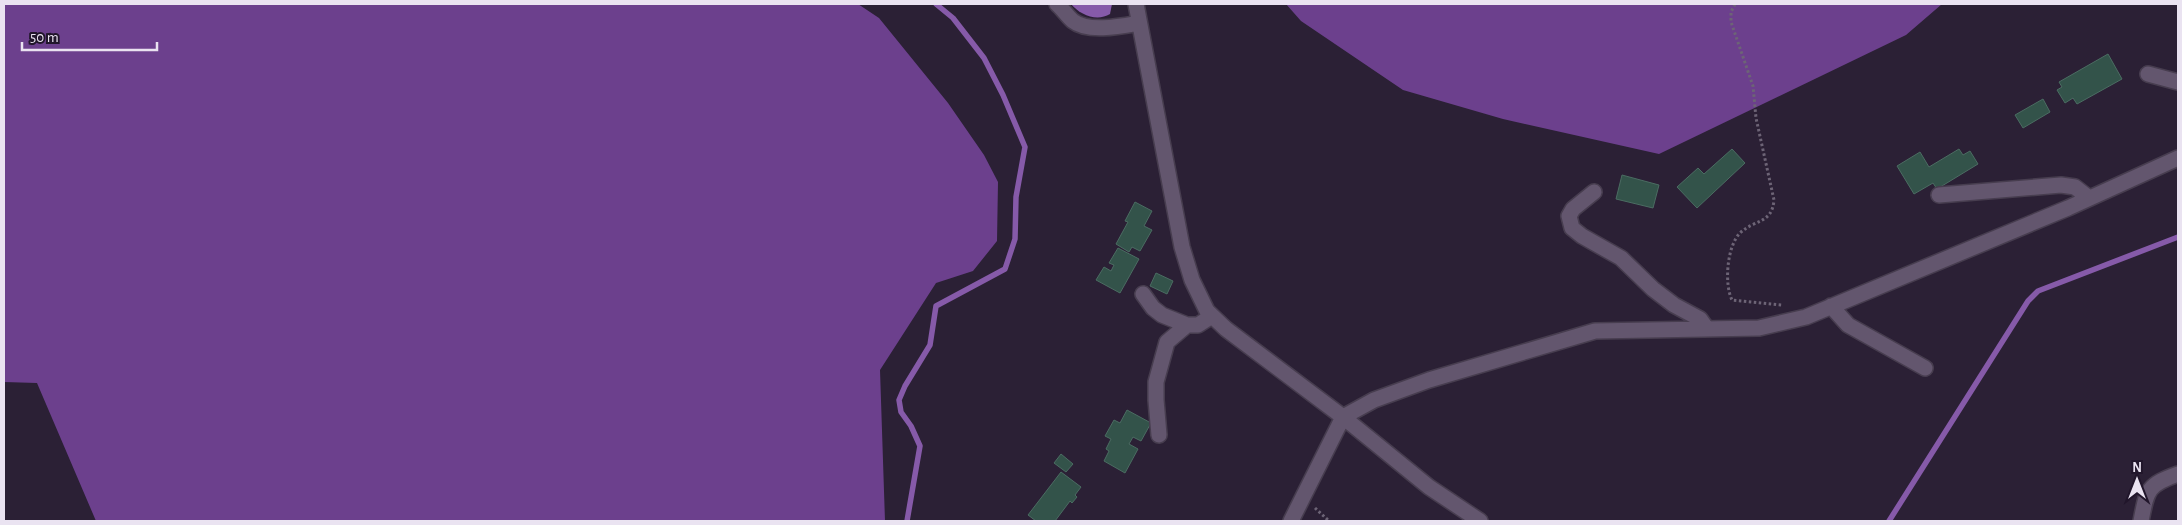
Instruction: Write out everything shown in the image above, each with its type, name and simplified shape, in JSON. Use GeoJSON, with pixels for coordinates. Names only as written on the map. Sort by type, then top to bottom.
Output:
{"type":"FeatureCollection","features":[{"type":"Feature","properties":{"kind":"street"},"geometry":{"type":"LineString","coordinates":[[1057,4],[1074,22],[1086,26],[1107,28],[1139,23]]}},
{"type":"Feature","properties":{"kind":"street"},"geometry":{"type":"LineString","coordinates":[[1136,4],[1182,247],[1192,280],[1207,311],[1226,329],[1343,417],[1429,487],[1480,521]]}},
{"type":"Feature","properties":{"kind":"street"},"geometry":{"type":"LineString","coordinates":[[2148,74],[2178,82]]}},
{"type":"Feature","properties":{"kind":"street"},"geometry":{"type":"LineString","coordinates":[[1291,521],[1343,417],[1374,400],[1429,380],[1595,331],[1759,328],[1806,317],[2089,198],[2178,158]]}},
{"type":"Feature","properties":{"kind":"street"},"geometry":{"type":"LineString","coordinates":[[1939,196],[2061,185],[2075,187],[2089,198]]}},
{"type":"Feature","properties":{"kind":"street"},"geometry":{"type":"LineString","coordinates":[[1594,192],[1574,209],[1569,216],[1572,228],[1582,236],[1621,258],[1653,289],[1674,306],[1700,319],[1707,329]]}},
{"type":"Feature","properties":{"kind":"street"},"geometry":{"type":"LineString","coordinates":[[1142,294],[1153,308],[1162,315],[1187,325],[1198,325],[1212,316]]}},
{"type":"Feature","properties":{"kind":"street"},"geometry":{"type":"LineString","coordinates":[[1831,306],[1848,325],[1925,368]]}},
{"type":"Feature","properties":{"kind":"street"},"geometry":{"type":"LineString","coordinates":[[1159,435],[1156,382],[1167,342],[1187,325]]}},
{"type":"Feature","properties":{"kind":"street"},"geometry":{"type":"LineString","coordinates":[[2141,521],[2146,497],[2152,489],[2158,482],[2178,474]]}},
{"type":"Feature","properties":{"kind":"path"},"geometry":{"type":"LineString","coordinates":[[1735,4],[1731,12],[1731,22],[1753,86],[1756,118],[1774,200],[1773,210],[1766,219],[1740,233],[1734,242],[1730,257],[1727,291],[1732,300],[1799,308],[1806,317]]}},
{"type":"Feature","properties":{"kind":"shaded area"},"geometry":{"type":"Polygon","coordinates":[[[4,4],[858,4],[879,18],[948,103],[984,155],[998,182],[997,241],[973,271],[936,283],[880,370],[885,521],[96,521],[37,383],[4,382],[4,4]]]}},
{"type":"Feature","properties":{"kind":"shaded area"},"geometry":{"type":"Polygon","coordinates":[[[1071,4],[1112,4],[1110,14],[1094,17],[1084,14],[1071,4]]]}},
{"type":"Feature","properties":{"kind":"shaded area"},"geometry":{"type":"Polygon","coordinates":[[[1286,4],[1942,4],[1906,35],[1659,154],[1503,119],[1403,90],[1301,21],[1286,4]]]}},
{"type":"Feature","properties":{"kind":"building"},"geometry":{"type":"Polygon","coordinates":[[[2108,54],[2122,79],[2077,104],[2073,98],[2065,103],[2057,90],[2062,87],[2059,82],[2108,54]]]}},
{"type":"Feature","properties":{"kind":"building"},"geometry":{"type":"Polygon","coordinates":[[[2043,99],[2050,112],[2023,128],[2015,115],[2043,99]]]}},
{"type":"Feature","properties":{"kind":"building"},"geometry":{"type":"Polygon","coordinates":[[[1732,149],[1745,163],[1697,208],[1677,187],[1698,168],[1704,174],[1732,149]]]}},
{"type":"Feature","properties":{"kind":"building"},"geometry":{"type":"Polygon","coordinates":[[[1959,149],[1963,155],[1970,151],[1978,164],[1937,189],[1933,183],[1914,194],[1897,166],[1920,152],[1929,167],[1959,149]]]}},
{"type":"Feature","properties":{"kind":"building"},"geometry":{"type":"Polygon","coordinates":[[[1622,175],[1659,185],[1653,208],[1616,199],[1622,175]]]}},
{"type":"Feature","properties":{"kind":"building"},"geometry":{"type":"Polygon","coordinates":[[[1135,202],[1152,211],[1144,226],[1152,230],[1140,251],[1132,247],[1129,252],[1116,244],[1128,222],[1125,221],[1135,202]]]}},
{"type":"Feature","properties":{"kind":"building"},"geometry":{"type":"Polygon","coordinates":[[[1118,248],[1139,259],[1120,293],[1096,280],[1104,267],[1111,271],[1114,265],[1109,263],[1118,248]]]}},
{"type":"Feature","properties":{"kind":"building"},"geometry":{"type":"Polygon","coordinates":[[[1156,273],[1173,281],[1167,294],[1150,286],[1156,273]]]}},
{"type":"Feature","properties":{"kind":"building"},"geometry":{"type":"Polygon","coordinates":[[[1127,410],[1151,423],[1141,441],[1133,437],[1129,444],[1138,449],[1125,473],[1104,461],[1109,451],[1106,449],[1111,439],[1105,436],[1114,420],[1120,423],[1127,410]]]}},
{"type":"Feature","properties":{"kind":"building"},"geometry":{"type":"Polygon","coordinates":[[[1061,454],[1073,464],[1066,472],[1054,463],[1061,454]]]}},
{"type":"Feature","properties":{"kind":"building"},"geometry":{"type":"Polygon","coordinates":[[[1061,472],[1081,487],[1075,495],[1077,497],[1072,503],[1070,501],[1055,521],[1036,521],[1028,515],[1061,472]]]}},
{"type":"Feature","properties":{"kind":"waterway"},"geometry":{"type":"LineString","coordinates":[[907,521],[920,446],[911,426],[901,412],[899,400],[905,386],[930,345],[936,306],[1005,269],[1015,239],[1016,197],[1025,147],[1003,95],[984,58],[953,18],[936,4]]}},
{"type":"Feature","properties":{"kind":"waterway"},"geometry":{"type":"LineString","coordinates":[[1889,521],[2028,301],[2038,291],[2178,237]]}}]}
